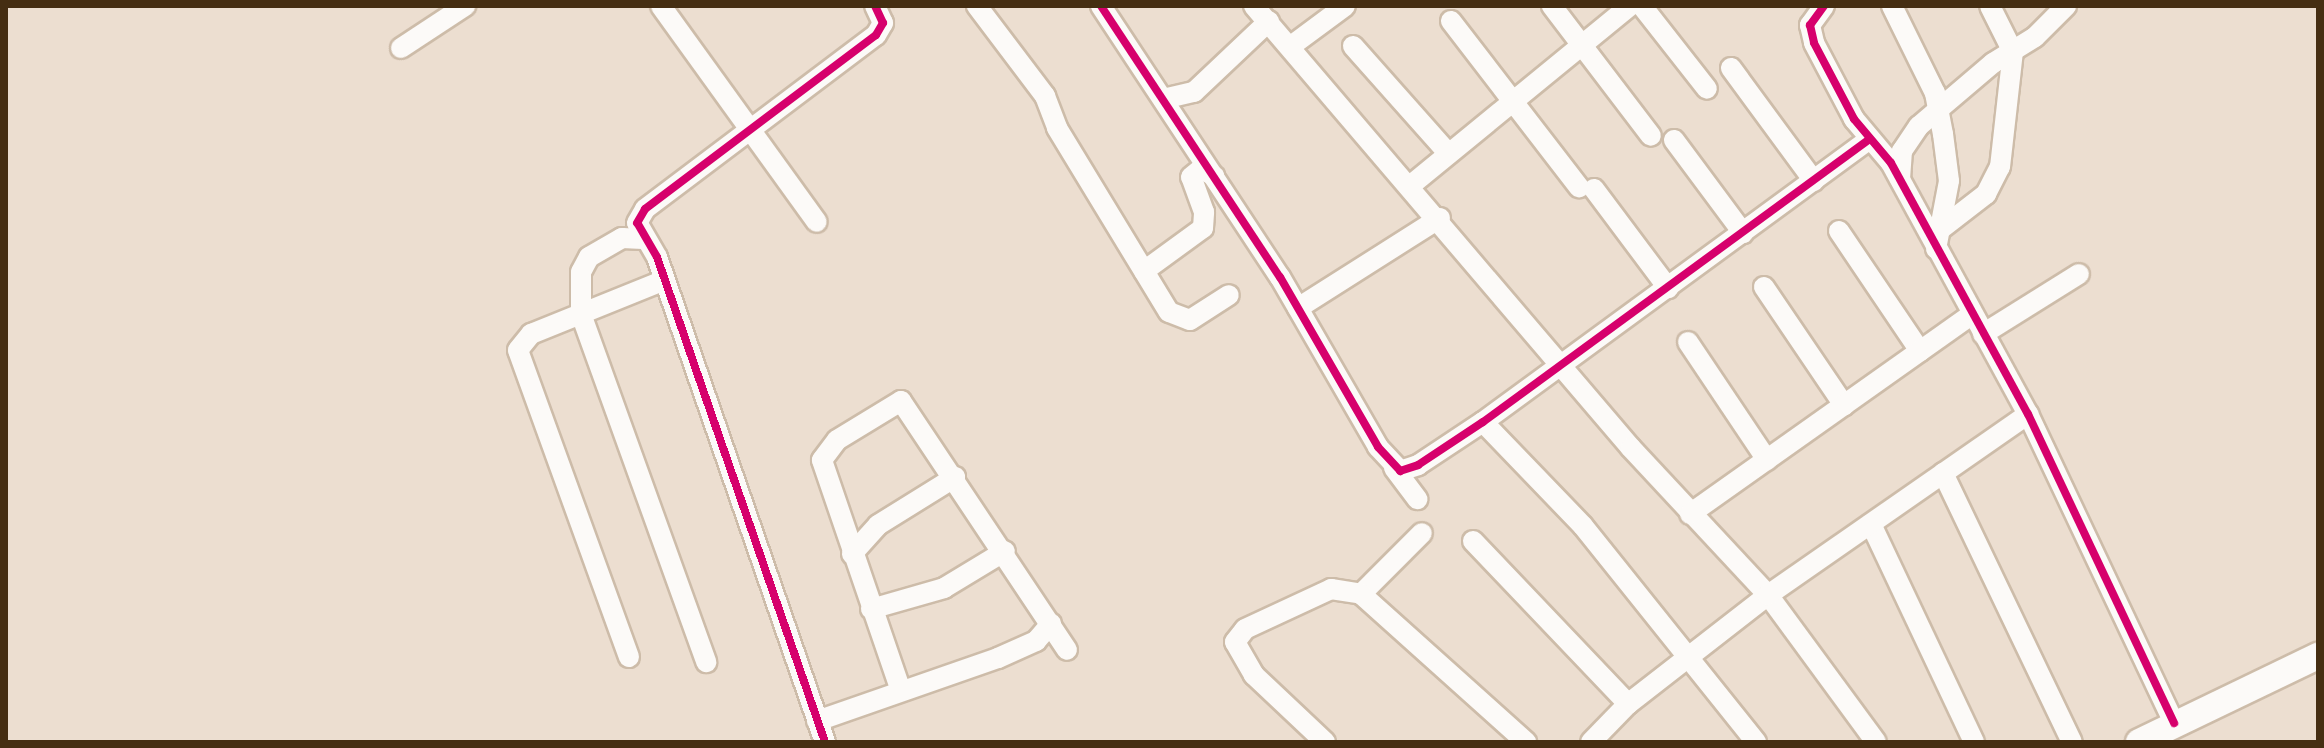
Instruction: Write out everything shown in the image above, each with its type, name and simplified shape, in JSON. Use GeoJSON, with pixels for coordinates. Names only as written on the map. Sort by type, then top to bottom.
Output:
{"type":"FeatureCollection","features":[{"type":"Feature","properties":{"kind":"street"},"geometry":{"type":"LineString","coordinates":[[401,48],[444,12],[465,6]]}},
{"type":"Feature","properties":{"kind":"street"},"geometry":{"type":"LineString","coordinates":[[661,6],[817,222]]}},
{"type":"Feature","properties":{"kind":"street"},"geometry":{"type":"LineString","coordinates":[[825,742],[662,281],[657,257],[643,239],[637,218],[876,35],[883,23],[875,6]]}},
{"type":"Feature","properties":{"kind":"street"},"geometry":{"type":"LineString","coordinates":[[977,6],[1045,96],[1057,128],[1169,312],[1181,320],[1193,319],[1229,295]]}},
{"type":"Feature","properties":{"kind":"street"},"geometry":{"type":"LineString","coordinates":[[1101,6],[1214,176],[1394,468],[1417,499]]}},
{"type":"Feature","properties":{"kind":"street"},"geometry":{"type":"LineString","coordinates":[[1291,46],[1345,6]]}},
{"type":"Feature","properties":{"kind":"street"},"geometry":{"type":"LineString","coordinates":[[1552,6],[1584,44],[1651,136]]}},
{"type":"Feature","properties":{"kind":"street"},"geometry":{"type":"LineString","coordinates":[[1411,185],[1630,6]]}},
{"type":"Feature","properties":{"kind":"street"},"geometry":{"type":"LineString","coordinates":[[1642,6],[1707,89]]}},
{"type":"Feature","properties":{"kind":"street"},"geometry":{"type":"LineString","coordinates":[[1892,6],[1938,107],[1949,181],[1936,249]]}},
{"type":"Feature","properties":{"kind":"street"},"geometry":{"type":"LineString","coordinates":[[1942,228],[1986,194],[2000,167],[2013,52],[1990,6]]}},
{"type":"Feature","properties":{"kind":"street"},"geometry":{"type":"LineString","coordinates":[[1901,183],[1900,162],[1907,140],[1938,107],[2013,52],[2066,6]]}},
{"type":"Feature","properties":{"kind":"street"},"geometry":{"type":"LineString","coordinates":[[1819,8],[1810,25],[1814,43],[1854,119],[1901,183],[2028,414],[2174,723]]}},
{"type":"Feature","properties":{"kind":"street"},"geometry":{"type":"LineString","coordinates":[[1163,99],[1194,92],[1262,14],[1440,218],[1690,514],[1768,595],[1876,742]]}},
{"type":"Feature","properties":{"kind":"street"},"geometry":{"type":"LineString","coordinates":[[1451,21],[1668,288]]}},
{"type":"Feature","properties":{"kind":"street"},"geometry":{"type":"LineString","coordinates":[[1353,46],[1449,154]]}},
{"type":"Feature","properties":{"kind":"street"},"geometry":{"type":"LineString","coordinates":[[1731,68],[1814,181]]}},
{"type":"Feature","properties":{"kind":"street"},"geometry":{"type":"LineString","coordinates":[[1394,468],[1413,468],[1483,422],[1870,139]]}},
{"type":"Feature","properties":{"kind":"street"},"geometry":{"type":"LineString","coordinates":[[1674,140],[1743,233]]}},
{"type":"Feature","properties":{"kind":"street"},"geometry":{"type":"LineString","coordinates":[[1144,271],[1203,228],[1204,212],[1191,177],[1201,169],[1214,176]]}},
{"type":"Feature","properties":{"kind":"street"},"geometry":{"type":"LineString","coordinates":[[1298,308],[1440,218]]}},
{"type":"Feature","properties":{"kind":"street"},"geometry":{"type":"LineString","coordinates":[[1839,231],[1920,351]]}},
{"type":"Feature","properties":{"kind":"street"},"geometry":{"type":"LineString","coordinates":[[643,239],[612,241],[589,257],[581,272],[581,314],[706,662]]}},
{"type":"Feature","properties":{"kind":"street"},"geometry":{"type":"LineString","coordinates":[[1983,334],[2079,274]]}},
{"type":"Feature","properties":{"kind":"street"},"geometry":{"type":"LineString","coordinates":[[629,657],[518,350],[525,338],[662,281]]}},
{"type":"Feature","properties":{"kind":"street"},"geometry":{"type":"LineString","coordinates":[[1764,287],[1844,405]]}},
{"type":"Feature","properties":{"kind":"street"},"geometry":{"type":"LineString","coordinates":[[1690,514],[1972,314]]}},
{"type":"Feature","properties":{"kind":"street"},"geometry":{"type":"LineString","coordinates":[[1688,342],[1767,460]]}},
{"type":"Feature","properties":{"kind":"street"},"geometry":{"type":"LineString","coordinates":[[901,691],[823,470],[823,454],[837,440],[903,401],[1005,551],[1067,650]]}},
{"type":"Feature","properties":{"kind":"street"},"geometry":{"type":"LineString","coordinates":[[1591,742],[1628,704],[1768,595],[2028,414]]}},
{"type":"Feature","properties":{"kind":"street"},"geometry":{"type":"LineString","coordinates":[[1483,422],[1583,526],[1756,742]]}},
{"type":"Feature","properties":{"kind":"street"},"geometry":{"type":"LineString","coordinates":[[1943,473],[2072,742]]}},
{"type":"Feature","properties":{"kind":"street"},"geometry":{"type":"LineString","coordinates":[[852,554],[878,525],[955,477]]}},
{"type":"Feature","properties":{"kind":"street"},"geometry":{"type":"LineString","coordinates":[[1871,524],[1974,742]]}},
{"type":"Feature","properties":{"kind":"street"},"geometry":{"type":"LineString","coordinates":[[1361,594],[1422,533]]}},
{"type":"Feature","properties":{"kind":"street"},"geometry":{"type":"LineString","coordinates":[[1473,541],[1628,704]]}},
{"type":"Feature","properties":{"kind":"street"},"geometry":{"type":"LineString","coordinates":[[871,609],[944,588],[1005,551]]}},
{"type":"Feature","properties":{"kind":"street"},"geometry":{"type":"LineString","coordinates":[[1325,742],[1254,675],[1235,642],[1245,629],[1294,603],[1331,589],[1361,594],[1502,734],[1526,742]]}},
{"type":"Feature","properties":{"kind":"street"},"geometry":{"type":"LineString","coordinates":[[817,721],[1023,647],[1051,624]]}},
{"type":"Feature","properties":{"kind":"street"},"geometry":{"type":"LineString","coordinates":[[2139,742],[2174,723],[2316,663]]}},
{"type":"Feature","properties":{"kind":"cycle path"},"geometry":{"type":"LineString","coordinates":[[825,742],[657,257],[637,223],[645,209],[876,35],[883,23],[875,6]]}},
{"type":"Feature","properties":{"kind":"cycle path"},"geometry":{"type":"LineString","coordinates":[[1101,6],[1280,277],[1378,447],[1400,471],[1418,465],[1483,422],[1870,139]]}},
{"type":"Feature","properties":{"kind":"cycle path"},"geometry":{"type":"LineString","coordinates":[[1824,6],[1810,25],[1814,43],[1854,119],[1891,163],[2028,414],[2174,723]]}}]}
